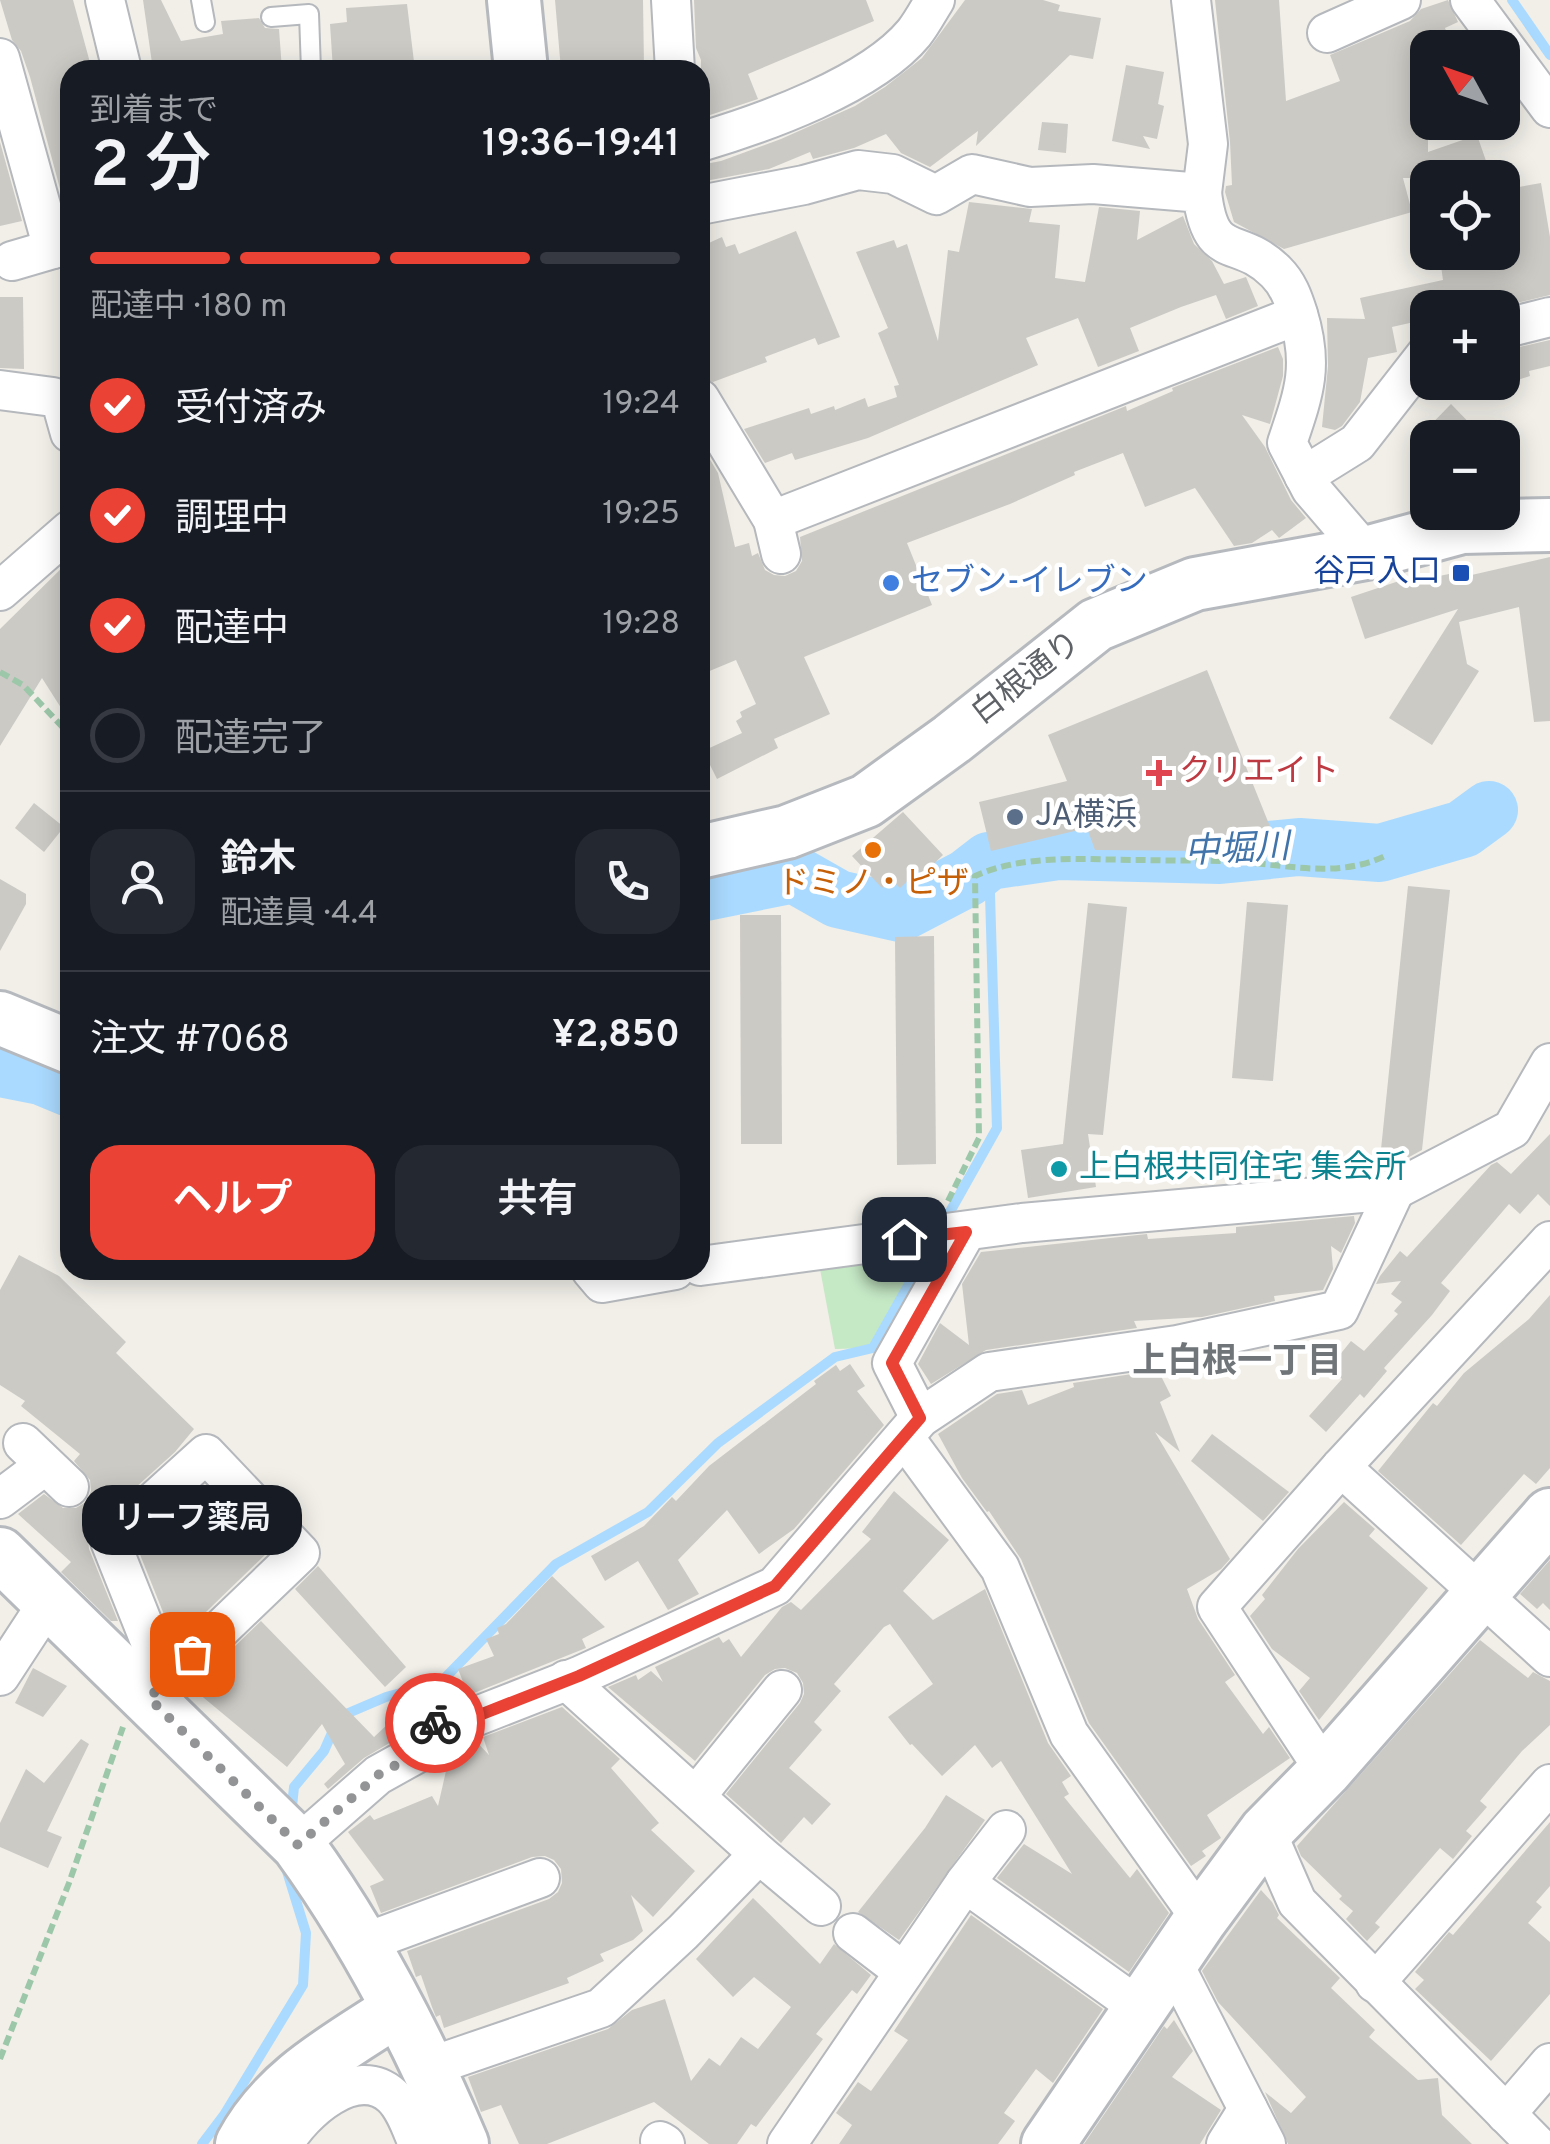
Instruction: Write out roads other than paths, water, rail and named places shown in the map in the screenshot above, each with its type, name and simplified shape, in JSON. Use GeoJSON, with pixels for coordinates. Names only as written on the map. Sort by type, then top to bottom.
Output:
{"type":"FeatureCollection","features":[{"type":"Feature","properties":{"kind":"street"},"geometry":{"type":"LineString","coordinates":[[105,0],[120,60]]}},
{"type":"Feature","properties":{"kind":"street"},"geometry":{"type":"LineString","coordinates":[[514,0],[520,60]]}},
{"type":"Feature","properties":{"kind":"street"},"geometry":{"type":"LineString","coordinates":[[671,0],[674,60]]}},
{"type":"Feature","properties":{"kind":"street"},"geometry":{"type":"LineString","coordinates":[[710,138],[797,107],[868,72],[913,34],[935,0]]}},
{"type":"Feature","properties":{"kind":"street"},"geometry":{"type":"LineString","coordinates":[[1191,0],[1208,144],[1202,193],[1205,220],[1214,238],[1276,271],[1290,290],[1308,353],[1306,388],[1287,443],[1304,476],[1337,522],[1385,541]]}},
{"type":"Feature","properties":{"kind":"street"},"geometry":{"type":"LineString","coordinates":[[1328,33],[1401,0]]}},
{"type":"Feature","properties":{"kind":"street"},"geometry":{"type":"LineString","coordinates":[[1470,0],[1550,108]]}},
{"type":"Feature","properties":{"kind":"street"},"geometry":{"type":"LineString","coordinates":[[0,58],[60,243]]}},
{"type":"Feature","properties":{"kind":"street"},"geometry":{"type":"LineString","coordinates":[[710,203],[858,170],[893,174],[936,195],[972,174],[1030,187],[1093,184],[1202,193]]}},
{"type":"Feature","properties":{"kind":"street"},"geometry":{"type":"LineString","coordinates":[[12,261],[60,246]]}},
{"type":"Feature","properties":{"kind":"street"},"geometry":{"type":"LineString","coordinates":[[710,417],[777,537],[1298,315]]}},
{"type":"Feature","properties":{"kind":"street"},"geometry":{"type":"LineString","coordinates":[[1520,324],[1550,317]]}},
{"type":"Feature","properties":{"kind":"street"},"geometry":{"type":"LineString","coordinates":[[1304,476],[1357,443],[1410,375]]}},
{"type":"Feature","properties":{"kind":"street"},"geometry":{"type":"LineString","coordinates":[[0,390],[60,401]]}},
{"type":"Feature","properties":{"kind":"street","name":"白根通り"},"geometry":{"type":"LineString","coordinates":[[710,840],[787,832],[866,801],[952,739],[1096,625],[1194,584],[1385,541],[1545,516]]}},
{"type":"Feature","properties":{"kind":"street"},"geometry":{"type":"LineString","coordinates":[[0,591],[60,539]]}},
{"type":"Feature","properties":{"kind":"street"},"geometry":{"type":"LineString","coordinates":[[0,1018],[60,1044]]}},
{"type":"Feature","properties":{"kind":"street"},"geometry":{"type":"LineString","coordinates":[[710,1265],[1022,1222],[1395,1190],[1512,1129],[1550,1063]]}},
{"type":"Feature","properties":{"kind":"street"},"geometry":{"type":"LineString","coordinates":[[298,1845],[378,1775],[425,1749],[438,1712],[477,1716],[775,1586],[912,1428],[989,1372],[1177,1345],[1339,1310],[1395,1190]]}},
{"type":"Feature","properties":{"kind":"street"},"geometry":{"type":"LineString","coordinates":[[966,1232],[892,1363],[912,1428],[1000,1568],[1070,1734],[1202,1919]]}},
{"type":"Feature","properties":{"kind":"street"},"geometry":{"type":"LineString","coordinates":[[1325,1771],[1217,1608],[1340,1467],[1550,1241]]}},
{"type":"Feature","properties":{"kind":"street"},"geometry":{"type":"LineString","coordinates":[[206,1454],[300,1553],[150,1688],[110,1541],[206,1454]]}},
{"type":"Feature","properties":{"kind":"street"},"geometry":{"type":"LineString","coordinates":[[0,1499],[45,1465]]}},
{"type":"Feature","properties":{"kind":"street"},"geometry":{"type":"LineString","coordinates":[[1340,1467],[1550,1656]]}},
{"type":"Feature","properties":{"kind":"street"},"geometry":{"type":"LineString","coordinates":[[1048,2144],[1266,1831],[1325,1771],[1550,1515]]}},
{"type":"Feature","properties":{"kind":"street"},"geometry":{"type":"LineString","coordinates":[[0,1554],[48,1601],[150,1688],[298,1845],[328,1887],[398,2010],[462,2144]]}},
{"type":"Feature","properties":{"kind":"street"},"geometry":{"type":"LineString","coordinates":[[0,1676],[48,1601]]}},
{"type":"Feature","properties":{"kind":"street"},"geometry":{"type":"LineString","coordinates":[[566,1680],[822,1906]]}},
{"type":"Feature","properties":{"kind":"street"},"geometry":{"type":"LineString","coordinates":[[696,1796],[782,1690]]}},
{"type":"Feature","properties":{"kind":"street"},"geometry":{"type":"LineString","coordinates":[[1374,1983],[1550,1784]]}},
{"type":"Feature","properties":{"kind":"street"},"geometry":{"type":"LineString","coordinates":[[787,2144],[965,1883],[1006,1830]]}},
{"type":"Feature","properties":{"kind":"street"},"geometry":{"type":"LineString","coordinates":[[1266,1831],[1297,1902],[1536,2144]]}},
{"type":"Feature","properties":{"kind":"street"},"geometry":{"type":"LineString","coordinates":[[429,2068],[600,2008],[683,1932],[759,1854]]}},
{"type":"Feature","properties":{"kind":"street"},"geometry":{"type":"LineString","coordinates":[[361,1944],[540,1878]]}},
{"type":"Feature","properties":{"kind":"street"},"geometry":{"type":"LineString","coordinates":[[965,1883],[1140,2008]]}},
{"type":"Feature","properties":{"kind":"street"},"geometry":{"type":"LineString","coordinates":[[853,1932],[904,1972]]}},
{"type":"Feature","properties":{"kind":"street"},"geometry":{"type":"LineString","coordinates":[[1173,1964],[1266,2144]]}},
{"type":"Feature","properties":{"kind":"street"},"geometry":{"type":"LineString","coordinates":[[242,2144],[275,2095],[297,2076],[398,2010]]}},
{"type":"Feature","properties":{"kind":"street"},"geometry":{"type":"LineString","coordinates":[[1506,2114],[1550,2063]]}},
{"type":"Feature","properties":{"kind":"street"},"geometry":{"type":"LineString","coordinates":[[284,2144],[319,2105],[351,2086],[373,2085],[391,2095],[402,2108],[418,2144]]}},
{"type":"Feature","properties":{"kind":"street"},"geometry":{"type":"LineString","coordinates":[[1226,2144],[1248,2109]]}},
{"type":"Feature","properties":{"kind":"lane"},"geometry":{"type":"LineString","coordinates":[[201,0],[205,22]]}},
{"type":"Feature","properties":{"kind":"lane"},"geometry":{"type":"LineString","coordinates":[[271,18],[309,14],[311,60]]}},
{"type":"Feature","properties":{"kind":"waterway"},"geometry":{"type":"LineString","coordinates":[[1512,0],[1550,55]]}},
{"type":"Feature","properties":{"kind":"waterway","name":"中堀川"},"geometry":{"type":"LineString","coordinates":[[710,891],[794,874],[838,899],[900,913],[967,878],[989,861],[1058,851],[1220,855],[1299,847],[1380,853],[1463,829],[1489,810]]}},
{"type":"Feature","properties":{"kind":"waterway"},"geometry":{"type":"LineString","coordinates":[[942,1226],[997,1128],[989,861]]}},
{"type":"Feature","properties":{"kind":"waterway","name":"中堀川"},"geometry":{"type":"LineString","coordinates":[[0,1068],[60,1084]]}},
{"type":"Feature","properties":{"kind":"waterway"},"geometry":{"type":"LineString","coordinates":[[291,1816],[294,1787],[324,1751],[339,1717],[386,1697],[441,1682],[556,1564],[648,1512],[718,1443],[835,1357],[873,1348],[931,1245]]}},
{"type":"Feature","properties":{"kind":"waterway"},"geometry":{"type":"LineString","coordinates":[[202,2144],[224,2115],[303,1985],[306,1933],[286,1868]]}},
{"type":"Feature","properties":{"kind":"place","name":"谷戸入口"},"geometry":{"type":"Point","coordinates":[1461,573]}},
{"type":"Feature","properties":{"kind":"place","name":"セブン-イレブン"},"geometry":{"type":"Point","coordinates":[891,583]}},
{"type":"Feature","properties":{"kind":"place","name":"クリエイト"},"geometry":{"type":"Point","coordinates":[1159,773]}},
{"type":"Feature","properties":{"kind":"place","name":"JA横浜"},"geometry":{"type":"Point","coordinates":[1015,817]}},
{"type":"Feature","properties":{"kind":"place","name":"ドミノ・ピザ"},"geometry":{"type":"Point","coordinates":[873,850]}},
{"type":"Feature","properties":{"kind":"place","name":"上白根共同住宅 集会所"},"geometry":{"type":"Point","coordinates":[1059,1169]}},
{"type":"Feature","properties":{"kind":"place","name":"リーフ薬局"},"geometry":{"type":"Point","coordinates":[192,1654]}},
{"type":"Feature","properties":{"kind":"district","name":"上白根一丁目"},"geometry":{"type":"Point","coordinates":[1237,1363]}}]}
